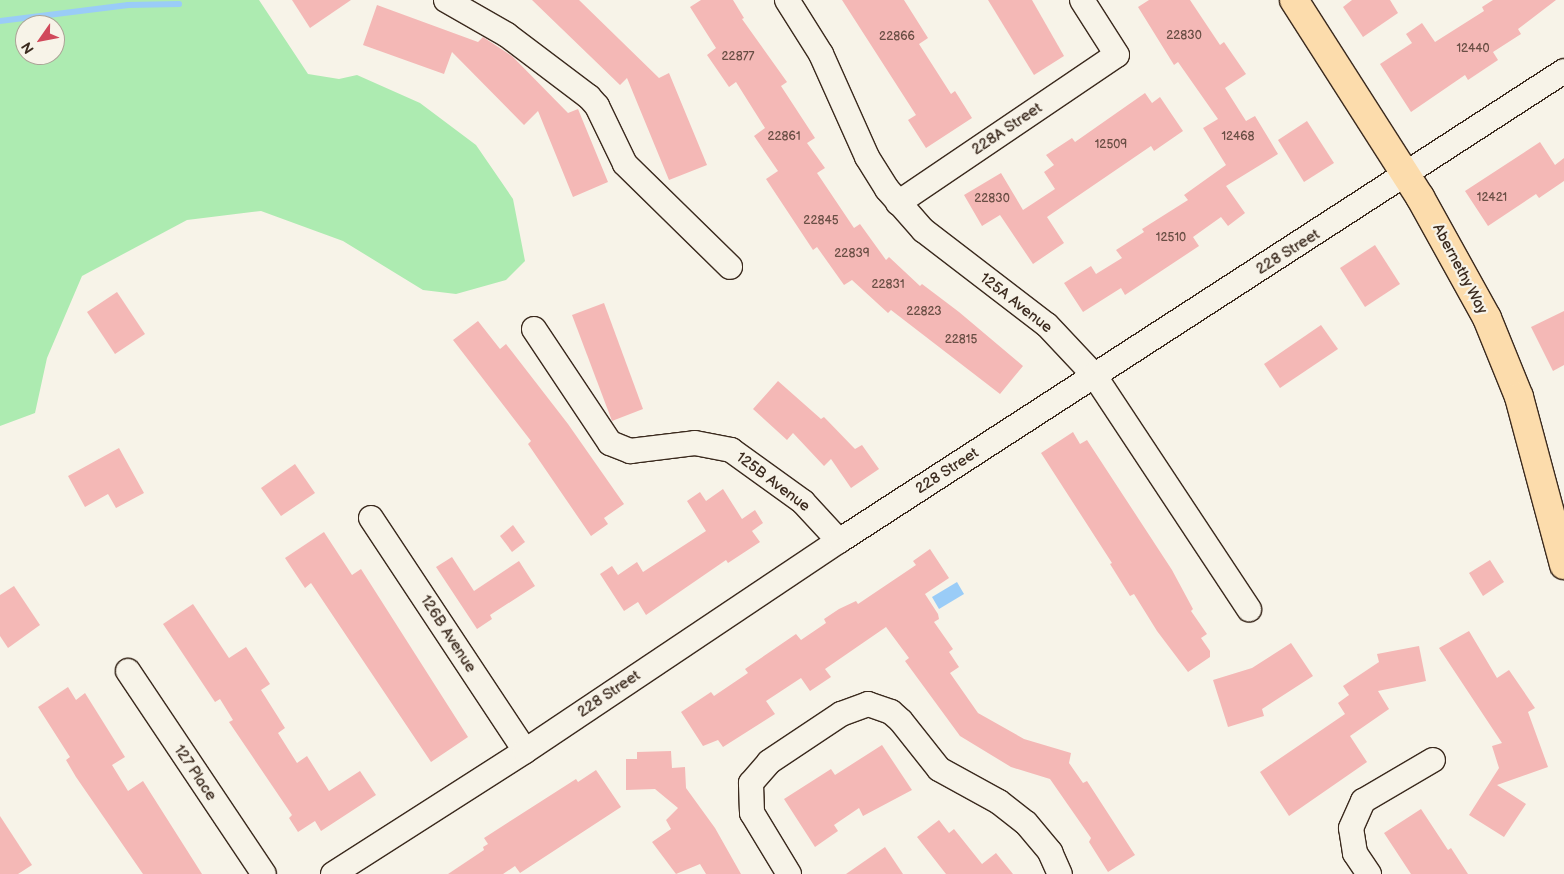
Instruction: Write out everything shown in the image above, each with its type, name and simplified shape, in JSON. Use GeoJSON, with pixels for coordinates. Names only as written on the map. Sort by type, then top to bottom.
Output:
{"type":"FeatureCollection","features":[{"type":"Feature","properties":{"kind":"main road","name":"Abernethy Way"},"geometry":{"type":"LineString","coordinates":[[1294,0],[1443,234],[1487,318],[1519,397],[1564,565]]}},
{"type":"Feature","properties":{"kind":"street"},"geometry":{"type":"LineString","coordinates":[[446,0],[506,35],[562,74],[589,97],[597,106],[625,164],[730,267]]}},
{"type":"Feature","properties":{"kind":"street","name":"125A Avenue"},"geometry":{"type":"LineString","coordinates":[[788,0],[825,61],[867,157],[898,203],[923,230],[1047,325],[1094,375],[1249,609]]}},
{"type":"Feature","properties":{"kind":"street","name":"228A Street"},"geometry":{"type":"LineString","coordinates":[[898,203],[1117,56],[1082,0]]}},
{"type":"Feature","properties":{"kind":"street","name":"228 Street"},"geometry":{"type":"LineString","coordinates":[[333,874],[525,751],[839,541],[1094,375],[1407,176],[1564,72]]}},
{"type":"Feature","properties":{"kind":"street","name":"125B Avenue"},"geometry":{"type":"LineString","coordinates":[[534,329],[610,442],[630,451],[695,443],[731,450],[803,502],[839,541]]}},
{"type":"Feature","properties":{"kind":"street","name":"126B Avenue"},"geometry":{"type":"LineString","coordinates":[[371,518],[525,751]]}},
{"type":"Feature","properties":{"kind":"street","name":"127 Place"},"geometry":{"type":"LineString","coordinates":[[128,671],[264,874]]}},
{"type":"Feature","properties":{"kind":"street"},"geometry":{"type":"LineString","coordinates":[[790,874],[752,814],[751,783],[769,762],[841,714],[868,704],[880,706],[901,721],[940,769],[999,802],[1026,823],[1050,852],[1060,874]]}},
{"type":"Feature","properties":{"kind":"street"},"geometry":{"type":"LineString","coordinates":[[1369,874],[1356,853],[1351,828],[1363,801],[1433,760]]}},
{"type":"Feature","properties":{"kind":"green space"},"geometry":{"type":"Polygon","coordinates":[[[0,0],[259,0],[308,74],[339,79],[357,75],[420,103],[476,145],[513,199],[525,261],[506,280],[456,294],[423,290],[343,241],[261,211],[187,220],[82,276],[47,358],[35,413],[0,426],[0,0]]]}},
{"type":"Feature","properties":{"kind":"water"},"geometry":{"type":"Polygon","coordinates":[[[957,582],[964,594],[939,609],[932,597],[957,582]]]}},
{"type":"Feature","properties":{"kind":"building"},"geometry":{"type":"Polygon","coordinates":[[[292,0],[351,0],[310,28],[292,0]]]}},
{"type":"Feature","properties":{"kind":"building"},"geometry":{"type":"Polygon","coordinates":[[[532,0],[579,0],[659,78],[669,73],[707,165],[669,180],[627,78],[620,85],[532,0]]]}},
{"type":"Feature","properties":{"kind":"building"},"geometry":{"type":"Polygon","coordinates":[[[701,0],[733,0],[744,18],[742,19],[787,82],[781,86],[815,138],[807,143],[825,168],[817,173],[854,228],[860,224],[886,260],[889,257],[920,286],[922,284],[959,312],[1023,366],[1000,394],[891,310],[888,313],[852,280],[844,285],[817,247],[813,250],[766,179],[778,171],[754,136],[765,128],[736,82],[729,87],[707,55],[716,48],[690,7],[701,0]]]}},
{"type":"Feature","properties":{"kind":"building"},"geometry":{"type":"Polygon","coordinates":[[[842,0],[904,0],[928,38],[919,44],[951,94],[955,91],[972,118],[926,148],[908,120],[916,115],[842,0]]]}},
{"type":"Feature","properties":{"kind":"building"},"geometry":{"type":"Polygon","coordinates":[[[988,0],[1032,0],[1064,56],[1034,75],[988,0]]]}},
{"type":"Feature","properties":{"kind":"building"},"geometry":{"type":"Polygon","coordinates":[[[1149,0],[1190,0],[1220,45],[1224,42],[1246,74],[1225,88],[1246,121],[1255,116],[1278,154],[1226,186],[1245,213],[1228,226],[1221,217],[1193,237],[1199,246],[1125,295],[1121,288],[1083,312],[1064,283],[1091,266],[1096,274],[1122,258],[1116,250],[1144,232],[1142,229],[1188,200],[1184,195],[1226,165],[1203,128],[1218,119],[1178,62],[1174,65],[1138,7],[1149,0]]]}},
{"type":"Feature","properties":{"kind":"building"},"geometry":{"type":"Polygon","coordinates":[[[1352,0],[1390,0],[1398,13],[1363,37],[1343,7],[1352,0]]]}},
{"type":"Feature","properties":{"kind":"building"},"geometry":{"type":"Polygon","coordinates":[[[1493,0],[1556,0],[1518,29],[1521,34],[1493,52],[1498,60],[1468,80],[1465,75],[1411,112],[1380,64],[1412,43],[1406,34],[1422,23],[1435,42],[1484,11],[1482,7],[1493,0]]]}},
{"type":"Feature","properties":{"kind":"building"},"geometry":{"type":"Polygon","coordinates":[[[377,5],[478,42],[483,37],[512,56],[568,113],[578,109],[608,182],[573,197],[538,111],[524,125],[452,52],[444,74],[363,45],[377,5]]]}},
{"type":"Feature","properties":{"kind":"building"},"geometry":{"type":"Polygon","coordinates":[[[1145,93],[1152,103],[1160,97],[1183,131],[1154,151],[1151,146],[1047,217],[1064,243],[1033,264],[1000,215],[982,226],[964,195],[1001,173],[1023,210],[1055,189],[1044,172],[1054,165],[1046,155],[1072,138],[1075,142],[1145,93]]]}},
{"type":"Feature","properties":{"kind":"building"},"geometry":{"type":"Polygon","coordinates":[[[1307,121],[1334,163],[1304,182],[1278,140],[1307,121]]]}},
{"type":"Feature","properties":{"kind":"building"},"geometry":{"type":"Polygon","coordinates":[[[1540,142],[1555,165],[1564,158],[1564,181],[1539,198],[1536,194],[1488,226],[1465,191],[1540,142]]]}},
{"type":"Feature","properties":{"kind":"building"},"geometry":{"type":"Polygon","coordinates":[[[1375,245],[1400,284],[1365,307],[1340,268],[1375,245]]]}},
{"type":"Feature","properties":{"kind":"building"},"geometry":{"type":"Polygon","coordinates":[[[117,292],[145,334],[115,354],[87,312],[117,292]]]}},
{"type":"Feature","properties":{"kind":"building"},"geometry":{"type":"Polygon","coordinates":[[[604,303],[643,409],[612,421],[572,315],[604,303]]]}},
{"type":"Feature","properties":{"kind":"building"},"geometry":{"type":"Polygon","coordinates":[[[1564,311],[1564,365],[1553,371],[1531,327],[1564,311]]]}},
{"type":"Feature","properties":{"kind":"building"},"geometry":{"type":"Polygon","coordinates":[[[478,321],[500,349],[506,344],[568,424],[624,504],[604,518],[608,524],[591,536],[528,444],[531,441],[453,340],[478,321]]]}},
{"type":"Feature","properties":{"kind":"building"},"geometry":{"type":"Polygon","coordinates":[[[1321,325],[1338,349],[1280,388],[1264,364],[1321,325]]]}},
{"type":"Feature","properties":{"kind":"building"},"geometry":{"type":"Polygon","coordinates":[[[778,381],[821,419],[824,417],[855,449],[862,445],[879,469],[851,488],[831,459],[824,466],[793,433],[787,440],[753,409],[778,381]]]}},
{"type":"Feature","properties":{"kind":"building"},"geometry":{"type":"Polygon","coordinates":[[[1073,432],[1080,444],[1087,440],[1172,570],[1193,609],[1191,611],[1207,634],[1201,638],[1210,651],[1210,657],[1188,672],[1157,631],[1134,594],[1130,596],[1110,564],[1112,563],[1041,453],[1073,432]]]}},
{"type":"Feature","properties":{"kind":"building"},"geometry":{"type":"Polygon","coordinates":[[[119,448],[144,493],[116,508],[108,494],[85,507],[68,476],[119,448]]]}},
{"type":"Feature","properties":{"kind":"building"},"geometry":{"type":"Polygon","coordinates":[[[295,464],[315,493],[281,516],[261,488],[295,464]]]}},
{"type":"Feature","properties":{"kind":"building"},"geometry":{"type":"Polygon","coordinates":[[[723,489],[742,519],[755,510],[763,523],[752,531],[760,542],[728,563],[726,560],[646,615],[638,602],[624,611],[600,574],[612,566],[618,575],[637,562],[643,572],[706,531],[687,501],[700,492],[706,501],[723,489]]]}},
{"type":"Feature","properties":{"kind":"building"},"geometry":{"type":"Polygon","coordinates":[[[513,525],[525,542],[512,552],[500,536],[513,525]]]}},
{"type":"Feature","properties":{"kind":"building"},"geometry":{"type":"Polygon","coordinates":[[[324,532],[352,575],[361,569],[468,737],[431,762],[311,583],[305,588],[285,558],[324,532]]]}},
{"type":"Feature","properties":{"kind":"building"},"geometry":{"type":"Polygon","coordinates":[[[930,549],[949,578],[925,594],[938,614],[939,619],[934,622],[953,649],[949,652],[959,667],[950,673],[978,713],[1024,739],[1071,753],[1069,763],[1083,783],[1087,781],[1135,855],[1108,872],[1089,842],[1091,838],[1050,779],[1011,767],[960,736],[905,661],[909,658],[886,627],[825,669],[831,677],[810,691],[801,678],[766,701],[775,714],[723,747],[718,740],[703,746],[681,712],[711,692],[714,696],[748,673],[745,669],[796,634],[801,640],[826,623],[824,619],[839,609],[856,601],[858,604],[916,565],[913,561],[930,549]]]}},
{"type":"Feature","properties":{"kind":"building"},"geometry":{"type":"Polygon","coordinates":[[[452,557],[474,591],[519,561],[535,586],[490,615],[492,619],[477,629],[436,567],[452,557]]]}},
{"type":"Feature","properties":{"kind":"building"},"geometry":{"type":"Polygon","coordinates":[[[1490,560],[1504,582],[1483,596],[1469,573],[1490,560]]]}},
{"type":"Feature","properties":{"kind":"building"},"geometry":{"type":"Polygon","coordinates":[[[14,586],[40,625],[8,648],[0,636],[0,595],[14,586]]]}},
{"type":"Feature","properties":{"kind":"building"},"geometry":{"type":"Polygon","coordinates":[[[193,604],[229,658],[246,647],[270,684],[261,690],[285,728],[278,733],[297,763],[307,756],[329,791],[360,771],[376,795],[321,831],[315,821],[298,832],[289,818],[292,815],[229,722],[233,720],[220,699],[215,702],[163,624],[193,604]]]}},
{"type":"Feature","properties":{"kind":"building"},"geometry":{"type":"Polygon","coordinates":[[[1469,631],[1497,678],[1509,670],[1535,708],[1528,712],[1548,767],[1497,785],[1526,804],[1504,837],[1469,815],[1499,768],[1492,746],[1502,743],[1439,648],[1469,631]]]}},
{"type":"Feature","properties":{"kind":"building"},"geometry":{"type":"Polygon","coordinates":[[[1291,643],[1313,676],[1262,709],[1264,716],[1228,727],[1213,680],[1252,668],[1291,643]]]}},
{"type":"Feature","properties":{"kind":"building"},"geometry":{"type":"Polygon","coordinates":[[[1419,646],[1426,681],[1378,691],[1389,709],[1350,736],[1367,762],[1289,816],[1260,772],[1345,714],[1338,703],[1349,695],[1343,686],[1379,662],[1377,654],[1419,646]]]}},
{"type":"Feature","properties":{"kind":"building"},"geometry":{"type":"Polygon","coordinates":[[[68,687],[76,700],[85,693],[125,757],[112,765],[128,791],[143,781],[202,874],[143,874],[76,777],[66,760],[70,757],[38,707],[68,687]]]}},
{"type":"Feature","properties":{"kind":"building"},"geometry":{"type":"Polygon","coordinates":[[[882,745],[912,790],[863,816],[859,808],[834,825],[838,831],[815,847],[784,799],[831,769],[835,775],[882,745]]]}},
{"type":"Feature","properties":{"kind":"building"},"geometry":{"type":"Polygon","coordinates":[[[671,751],[672,768],[685,767],[686,788],[715,828],[741,874],[706,874],[700,864],[676,874],[652,842],[671,829],[666,820],[678,808],[655,789],[626,790],[626,759],[637,759],[637,752],[671,751]]]}},
{"type":"Feature","properties":{"kind":"building"},"geometry":{"type":"Polygon","coordinates":[[[596,770],[621,807],[520,873],[515,866],[503,874],[448,874],[484,850],[483,847],[488,844],[484,838],[576,779],[578,782],[596,770]]]}},
{"type":"Feature","properties":{"kind":"building"},"geometry":{"type":"Polygon","coordinates":[[[1421,809],[1448,850],[1451,848],[1468,874],[1411,874],[1384,833],[1421,809]]]}},
{"type":"Feature","properties":{"kind":"building"},"geometry":{"type":"Polygon","coordinates":[[[0,816],[32,865],[18,874],[0,874],[0,816]]]}},
{"type":"Feature","properties":{"kind":"building"},"geometry":{"type":"Polygon","coordinates":[[[939,820],[949,833],[954,829],[982,864],[996,853],[1013,874],[946,874],[917,837],[939,820]]]}},
{"type":"Feature","properties":{"kind":"building"},"geometry":{"type":"Polygon","coordinates":[[[885,847],[903,874],[846,874],[885,847]]]}},
{"type":"Feature","properties":{"kind":"waterway"},"geometry":{"type":"LineString","coordinates":[[0,21],[128,5],[179,4]]}}]}
